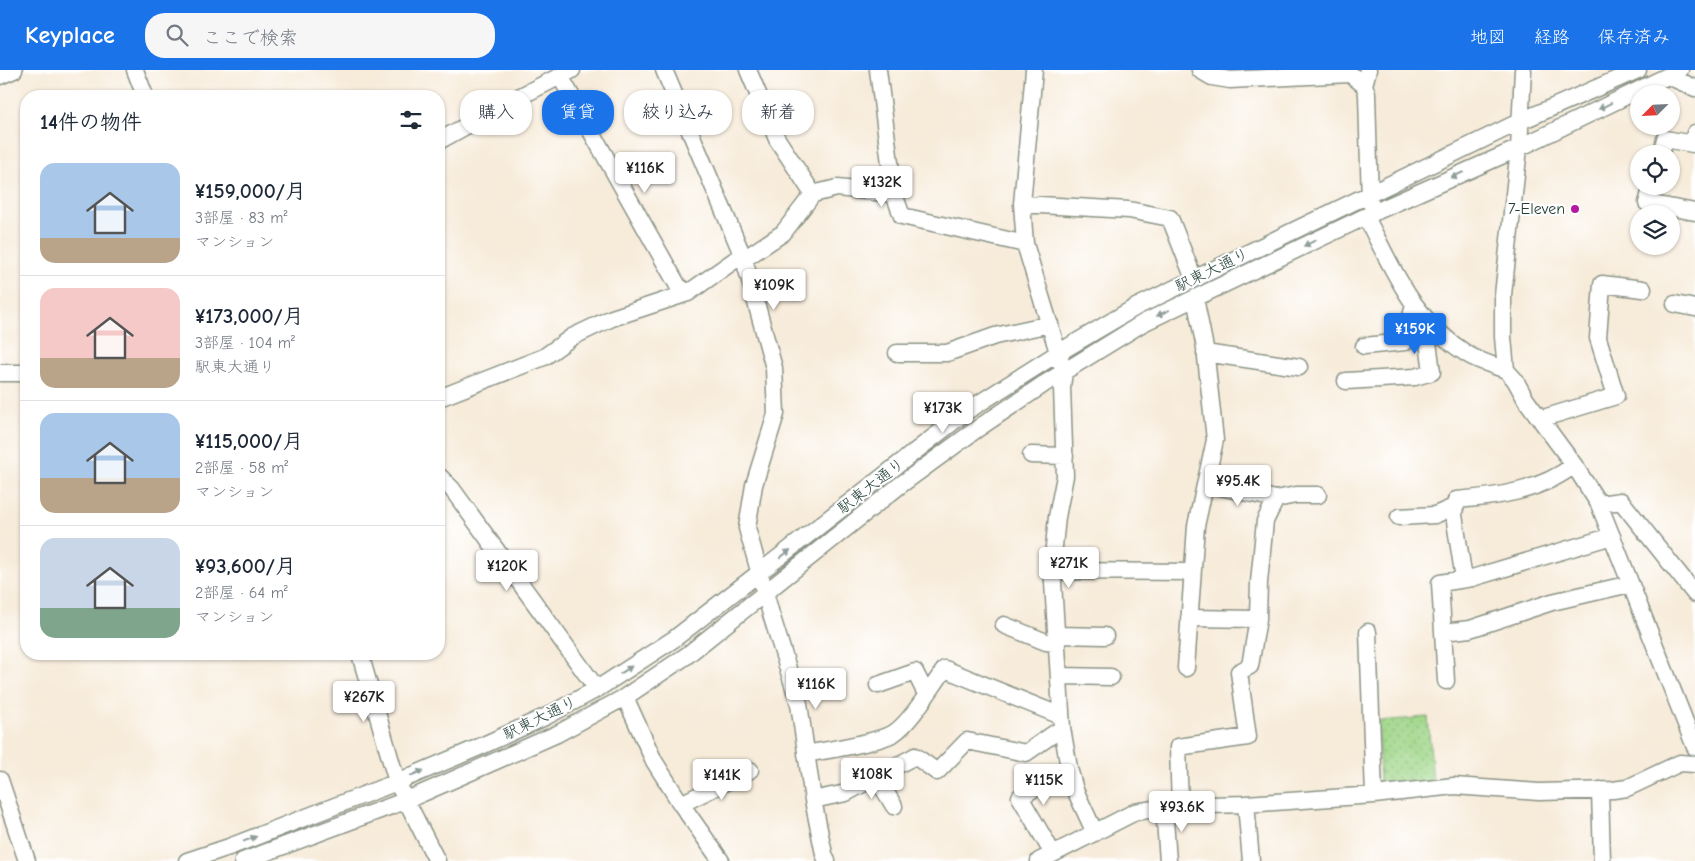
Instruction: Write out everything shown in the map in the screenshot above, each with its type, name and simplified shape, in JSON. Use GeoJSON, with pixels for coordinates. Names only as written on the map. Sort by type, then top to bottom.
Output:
{"type":"FeatureCollection","features":[{"type":"Feature","properties":{"kind":"street"},"geometry":{"type":"LineString","coordinates":[[0,76],[14,70]]}},
{"type":"Feature","properties":{"kind":"street"},"geometry":{"type":"LineString","coordinates":[[135,70],[143,90]]}},
{"type":"Feature","properties":{"kind":"street"},"geometry":{"type":"LineString","coordinates":[[664,70],[743,257],[774,368],[776,414],[754,485],[746,528],[799,704],[813,800],[827,861]]}},
{"type":"Feature","properties":{"kind":"street"},"geometry":{"type":"LineString","coordinates":[[748,70],[777,139],[813,194]]}},
{"type":"Feature","properties":{"kind":"street"},"geometry":{"type":"LineString","coordinates":[[878,70],[894,194],[902,216],[1025,244]]}},
{"type":"Feature","properties":{"kind":"street"},"geometry":{"type":"LineString","coordinates":[[1034,70],[1022,204],[1025,244],[1064,372],[1062,386],[1065,476],[1057,517],[1052,570],[1062,722],[1069,768],[1080,802],[1095,833]]}},
{"type":"Feature","properties":{"kind":"street"},"geometry":{"type":"LineString","coordinates":[[1200,70],[1212,78],[1230,80],[1350,74],[1366,78],[1370,194],[1368,216],[1404,290],[1425,320],[1468,355],[1506,370],[1574,465],[1599,504],[1695,747]]}},
{"type":"Feature","properties":{"kind":"street"},"geometry":{"type":"LineString","coordinates":[[1506,370],[1503,337],[1503,295],[1519,148],[1523,70]]}},
{"type":"Feature","properties":{"kind":"street","name":"駅東大通り"},"geometry":{"type":"LineString","coordinates":[[187,861],[397,782],[503,736],[597,689],[674,639],[760,574],[967,411],[1058,353],[1136,307],[1521,121],[1638,70]]}},
{"type":"Feature","properties":{"kind":"street"},"geometry":{"type":"LineString","coordinates":[[445,137],[566,73],[678,286],[688,293]]}},
{"type":"Feature","properties":{"kind":"street"},"geometry":{"type":"LineString","coordinates":[[1674,73],[1695,88]]}},
{"type":"Feature","properties":{"kind":"street","name":"駅東大通り"},"geometry":{"type":"LineString","coordinates":[[244,861],[407,800],[557,734],[625,697],[686,656],[899,486],[978,429],[1143,323],[1368,216],[1519,148],[1674,73]]}},
{"type":"Feature","properties":{"kind":"street"},"geometry":{"type":"LineString","coordinates":[[1663,145],[1665,139],[1693,144],[1695,133]]}},
{"type":"Feature","properties":{"kind":"street"},"geometry":{"type":"LineString","coordinates":[[445,396],[544,357],[572,337],[612,318],[688,293],[783,233],[813,194],[837,188],[894,194]]}},
{"type":"Feature","properties":{"kind":"street"},"geometry":{"type":"LineString","coordinates":[[1649,195],[1647,203],[1695,212]]}},
{"type":"Feature","properties":{"kind":"street"},"geometry":{"type":"LineString","coordinates":[[1022,204],[1129,210],[1170,218],[1194,279]]}},
{"type":"Feature","properties":{"kind":"street"},"geometry":{"type":"LineString","coordinates":[[1540,419],[1616,396],[1598,338],[1602,284],[1643,290]]}},
{"type":"Feature","properties":{"kind":"street"},"geometry":{"type":"LineString","coordinates":[[1186,668],[1196,526],[1214,440],[1205,353],[1195,298]]}},
{"type":"Feature","properties":{"kind":"street"},"geometry":{"type":"LineString","coordinates":[[1364,346],[1405,342],[1414,304]]}},
{"type":"Feature","properties":{"kind":"street"},"geometry":{"type":"LineString","coordinates":[[1675,304],[1695,308]]}},
{"type":"Feature","properties":{"kind":"street"},"geometry":{"type":"LineString","coordinates":[[1346,381],[1415,377],[1432,372],[1425,320]]}},
{"type":"Feature","properties":{"kind":"street"},"geometry":{"type":"LineString","coordinates":[[897,353],[947,352],[995,336],[1050,324]]}},
{"type":"Feature","properties":{"kind":"street"},"geometry":{"type":"LineString","coordinates":[[1205,353],[1299,367]]}},
{"type":"Feature","properties":{"kind":"street"},"geometry":{"type":"LineString","coordinates":[[0,373],[20,373]]}},
{"type":"Feature","properties":{"kind":"street"},"geometry":{"type":"LineString","coordinates":[[1031,455],[1065,456]]}},
{"type":"Feature","properties":{"kind":"street"},"geometry":{"type":"LineString","coordinates":[[1464,579],[1454,515],[1456,500],[1501,494],[1537,486],[1562,475],[1574,465]]}},
{"type":"Feature","properties":{"kind":"street"},"geometry":{"type":"LineString","coordinates":[[445,482],[597,689]]}},
{"type":"Feature","properties":{"kind":"street"},"geometry":{"type":"LineString","coordinates":[[1206,484],[1276,499],[1296,495],[1318,495]]}},
{"type":"Feature","properties":{"kind":"street"},"geometry":{"type":"LineString","coordinates":[[1168,861],[1178,747],[1248,737],[1239,672],[1250,666],[1258,620],[1259,582],[1265,521],[1276,499]]}},
{"type":"Feature","properties":{"kind":"street"},"geometry":{"type":"LineString","coordinates":[[1599,504],[1621,501],[1688,577],[1695,594]]}},
{"type":"Feature","properties":{"kind":"street"},"geometry":{"type":"LineString","coordinates":[[1399,517],[1435,516],[1456,506]]}},
{"type":"Feature","properties":{"kind":"street"},"geometry":{"type":"LineString","coordinates":[[1446,681],[1440,583],[1472,578],[1612,536]]}},
{"type":"Feature","properties":{"kind":"street"},"geometry":{"type":"LineString","coordinates":[[1052,570],[1192,572]]}},
{"type":"Feature","properties":{"kind":"street"},"geometry":{"type":"LineString","coordinates":[[1443,632],[1470,629],[1552,602],[1630,584]]}},
{"type":"Feature","properties":{"kind":"street"},"geometry":{"type":"LineString","coordinates":[[1189,618],[1258,620]]}},
{"type":"Feature","properties":{"kind":"street"},"geometry":{"type":"LineString","coordinates":[[1004,625],[1046,642],[1057,639],[1105,636]]}},
{"type":"Feature","properties":{"kind":"street"},"geometry":{"type":"LineString","coordinates":[[1368,632],[1374,795]]}},
{"type":"Feature","properties":{"kind":"street"},"geometry":{"type":"LineString","coordinates":[[362,660],[397,782],[437,861]]}},
{"type":"Feature","properties":{"kind":"street"},"geometry":{"type":"LineString","coordinates":[[806,754],[858,744],[893,733],[907,721],[945,669],[1062,722]]}},
{"type":"Feature","properties":{"kind":"street"},"geometry":{"type":"LineString","coordinates":[[878,686],[915,672],[926,694]]}},
{"type":"Feature","properties":{"kind":"street"},"geometry":{"type":"LineString","coordinates":[[1059,676],[1111,677]]}},
{"type":"Feature","properties":{"kind":"street"},"geometry":{"type":"LineString","coordinates":[[625,697],[654,761],[681,804],[722,861]]}},
{"type":"Feature","properties":{"kind":"street"},"geometry":{"type":"LineString","coordinates":[[813,800],[846,793],[915,756],[936,772],[967,741],[1026,753],[1062,722]]}},
{"type":"Feature","properties":{"kind":"street"},"geometry":{"type":"LineString","coordinates":[[1069,768],[1020,797],[1046,857],[1135,812],[1172,807],[1374,795],[1454,786],[1539,792],[1627,788],[1680,763],[1695,764]]}},
{"type":"Feature","properties":{"kind":"street"},"geometry":{"type":"LineString","coordinates":[[681,804],[750,770]]}},
{"type":"Feature","properties":{"kind":"street"},"geometry":{"type":"LineString","coordinates":[[876,778],[894,806]]}},
{"type":"Feature","properties":{"kind":"street"},"geometry":{"type":"LineString","coordinates":[[0,780],[27,861]]}},
{"type":"Feature","properties":{"kind":"street"},"geometry":{"type":"LineString","coordinates":[[1600,790],[1602,861]]}},
{"type":"Feature","properties":{"kind":"street"},"geometry":{"type":"LineString","coordinates":[[1246,804],[1250,861]]}},
{"type":"Feature","properties":{"kind":"green space"},"geometry":{"type":"Polygon","coordinates":[[[1428,717],[1433,783],[1385,788],[1380,784],[1378,721],[1428,717]]]}},
{"type":"Feature","properties":{"kind":"place","name":"7-Eleven"},"geometry":{"type":"Point","coordinates":[1575,209]}}]}
